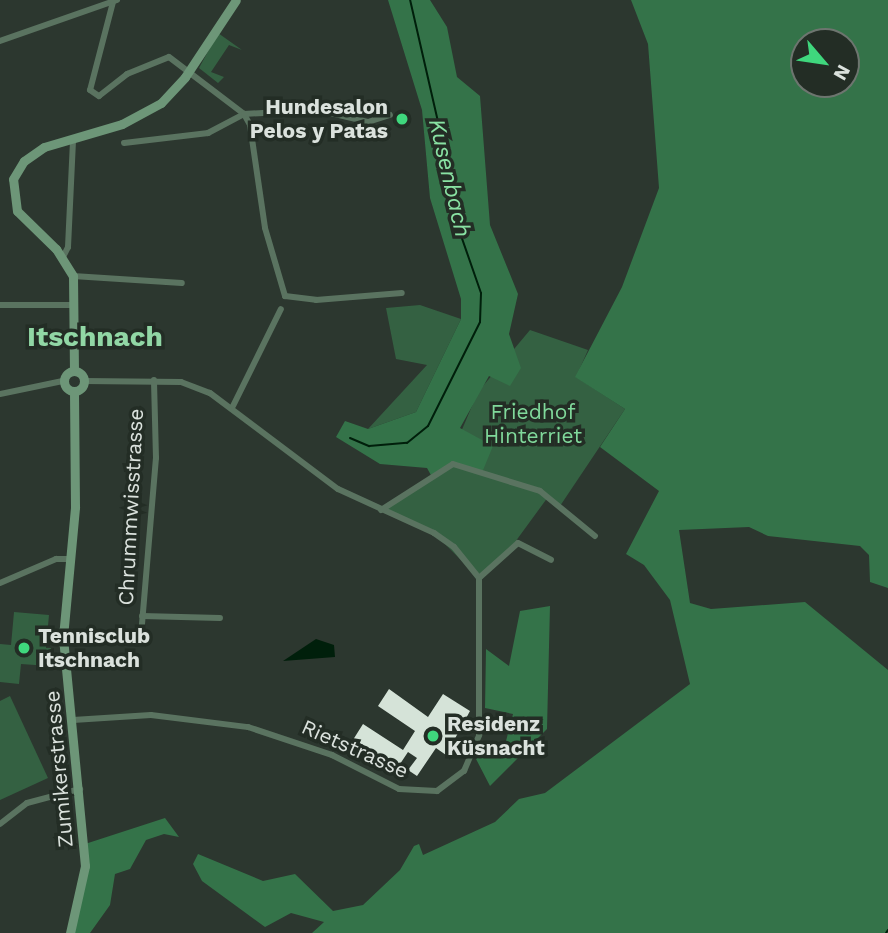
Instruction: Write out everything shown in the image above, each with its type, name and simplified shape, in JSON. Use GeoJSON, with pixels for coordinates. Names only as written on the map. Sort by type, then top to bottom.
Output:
{"type":"FeatureCollection","features":[{"type":"Feature","properties":{"kind":"main road"},"geometry":{"type":"LineString","coordinates":[[74,371],[85,381],[74,392],[63,382],[74,371],[73,276],[63,257],[22,218],[12,187],[32,154],[146,113],[191,69],[236,0]]}},
{"type":"Feature","properties":{"kind":"main road","name":"Zumikerstrasse"},"geometry":{"type":"LineString","coordinates":[[70,933],[85,866],[82,789],[63,637],[69,559],[74,392]]}},
{"type":"Feature","properties":{"kind":"street"},"geometry":{"type":"LineString","coordinates":[[115,1],[92,93],[99,96],[127,74],[169,57],[191,69],[244,114],[250,125],[265,228],[285,296],[316,300],[402,293]]}},
{"type":"Feature","properties":{"kind":"street"},"geometry":{"type":"LineString","coordinates":[[0,41],[115,1]]}},
{"type":"Feature","properties":{"kind":"street"},"geometry":{"type":"LineString","coordinates":[[124,142],[199,135],[244,114],[318,110],[368,122],[390,115]]}},
{"type":"Feature","properties":{"kind":"street"},"geometry":{"type":"LineString","coordinates":[[63,257],[68,247],[73,139]]}},
{"type":"Feature","properties":{"kind":"street"},"geometry":{"type":"LineString","coordinates":[[73,276],[183,283]]}},
{"type":"Feature","properties":{"kind":"street"},"geometry":{"type":"LineString","coordinates":[[0,304],[75,305]]}},
{"type":"Feature","properties":{"kind":"street"},"geometry":{"type":"LineString","coordinates":[[233,407],[281,309]]}},
{"type":"Feature","properties":{"kind":"street","name":"Chrummwisstrasse"},"geometry":{"type":"LineString","coordinates":[[141,636],[156,458],[154,380]]}},
{"type":"Feature","properties":{"kind":"street"},"geometry":{"type":"LineString","coordinates":[[85,381],[181,382],[233,407],[308,469],[381,510],[444,540],[479,578],[518,543],[551,560]]}},
{"type":"Feature","properties":{"kind":"street"},"geometry":{"type":"LineString","coordinates":[[0,394],[63,382]]}},
{"type":"Feature","properties":{"kind":"street"},"geometry":{"type":"LineString","coordinates":[[381,510],[453,464],[481,475],[540,491],[595,536]]}},
{"type":"Feature","properties":{"kind":"street"},"geometry":{"type":"LineString","coordinates":[[0,583],[56,559],[69,559]]}},
{"type":"Feature","properties":{"kind":"street","name":"Rietstrasse"},"geometry":{"type":"LineString","coordinates":[[73,720],[151,715],[248,727],[332,755],[399,789],[430,793],[456,780],[476,749],[479,578]]}},
{"type":"Feature","properties":{"kind":"street"},"geometry":{"type":"LineString","coordinates":[[142,616],[220,618]]}},
{"type":"Feature","properties":{"kind":"street"},"geometry":{"type":"LineString","coordinates":[[0,824],[27,803],[82,789]]}},
{"type":"Feature","properties":{"kind":"green space"},"geometry":{"type":"Polygon","coordinates":[[[388,0],[430,0],[447,27],[457,77],[480,96],[490,225],[518,294],[509,334],[521,368],[510,386],[489,376],[460,428],[493,446],[481,475],[457,465],[432,477],[427,468],[380,464],[336,437],[345,421],[368,429],[416,412],[461,319],[461,299],[430,198],[422,110],[388,0]]]}},
{"type":"Feature","properties":{"kind":"green space"},"geometry":{"type":"Polygon","coordinates":[[[631,0],[888,0],[888,588],[870,582],[869,555],[860,546],[768,536],[749,527],[679,530],[690,603],[711,609],[805,602],[888,670],[888,933],[312,933],[324,922],[291,913],[265,927],[202,881],[193,864],[198,854],[263,881],[295,874],[333,911],[363,905],[400,870],[414,846],[419,844],[423,855],[495,822],[519,799],[545,793],[690,684],[670,600],[644,565],[626,554],[659,491],[600,447],[625,409],[575,377],[622,287],[659,188],[648,44],[631,0]]]}},
{"type":"Feature","properties":{"kind":"green space"},"geometry":{"type":"Polygon","coordinates":[[[218,33],[242,50],[229,45],[211,72],[224,77],[218,83],[199,68],[218,33]]]}},
{"type":"Feature","properties":{"kind":"green space"},"geometry":{"type":"Polygon","coordinates":[[[420,305],[461,319],[416,412],[368,429],[427,365],[396,359],[386,308],[420,305]]]}},
{"type":"Feature","properties":{"kind":"green space","name":"Friedhof Hinterriet"},"geometry":{"type":"Polygon","coordinates":[[[530,330],[588,350],[576,377],[625,409],[560,506],[548,497],[502,560],[479,578],[434,533],[381,510],[446,467],[478,392],[530,330]]]}},
{"type":"Feature","properties":{"kind":"green space"},"geometry":{"type":"Polygon","coordinates":[[[550,606],[547,729],[490,786],[476,759],[506,741],[513,714],[485,708],[486,649],[509,666],[520,611],[550,606]]]}},
{"type":"Feature","properties":{"kind":"green space","name":"Tennisclub Itschnach"},"geometry":{"type":"Polygon","coordinates":[[[14,612],[49,615],[46,648],[51,648],[49,666],[21,664],[19,684],[0,682],[0,644],[11,645],[14,612]]]}},
{"type":"Feature","properties":{"kind":"green space"},"geometry":{"type":"Polygon","coordinates":[[[10,696],[48,778],[0,800],[0,701],[10,696]]]}},
{"type":"Feature","properties":{"kind":"green space"},"geometry":{"type":"Polygon","coordinates":[[[165,818],[179,837],[164,834],[146,840],[130,869],[115,874],[110,905],[90,933],[70,933],[85,844],[165,818]]]}},
{"type":"Feature","properties":{"kind":"shaded area"},"geometry":{"type":"Polygon","coordinates":[[[316,639],[334,645],[335,657],[283,661],[316,639]]]}},
{"type":"Feature","properties":{"kind":"building","name":"Residenz Küsnacht"},"geometry":{"type":"Polygon","coordinates":[[[389,689],[428,717],[443,694],[470,711],[446,755],[436,748],[417,776],[408,770],[417,758],[408,752],[398,767],[351,743],[363,724],[403,750],[415,731],[378,706],[389,689]]]}},
{"type":"Feature","properties":{"kind":"waterway","name":"Kusenbach"},"geometry":{"type":"LineString","coordinates":[[350,438],[369,446],[407,443],[428,426],[480,322],[481,293],[449,201],[447,161],[410,0]]}},
{"type":"Feature","properties":{"kind":"place","name":"Hundesalon Pelos y Patas"},"geometry":{"type":"Point","coordinates":[402,119]}},
{"type":"Feature","properties":{"kind":"place","name":"Tennisclub Itschnach"},"geometry":{"type":"Point","coordinates":[24,648]}},
{"type":"Feature","properties":{"kind":"place","name":"Residenz Küsnacht"},"geometry":{"type":"Point","coordinates":[433,736]}},
{"type":"Feature","properties":{"kind":"district","name":"Itschnach"},"geometry":{"type":"Point","coordinates":[95,337]}}]}
